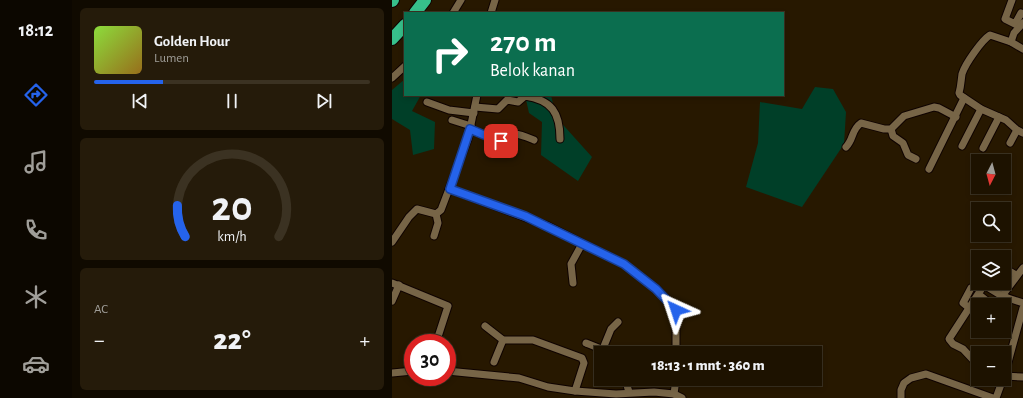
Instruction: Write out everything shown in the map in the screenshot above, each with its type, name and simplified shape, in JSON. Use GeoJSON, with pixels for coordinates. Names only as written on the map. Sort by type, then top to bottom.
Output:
{"type":"FeatureCollection","features":[{"type":"Feature","properties":{"kind":"highway"},"geometry":{"type":"LineString","coordinates":[[416,12],[424,0]]}},
{"type":"Feature","properties":{"kind":"highway"},"geometry":{"type":"LineString","coordinates":[[392,39],[404,26]]}},
{"type":"Feature","properties":{"kind":"street"},"geometry":{"type":"LineString","coordinates":[[454,12],[461,0]]}},
{"type":"Feature","properties":{"kind":"street"},"geometry":{"type":"LineString","coordinates":[[492,12],[494,0]]}},
{"type":"Feature","properties":{"kind":"street"},"geometry":{"type":"LineString","coordinates":[[1012,0],[1005,19],[1015,24],[1021,13],[1023,14]]}},
{"type":"Feature","properties":{"kind":"street"},"geometry":{"type":"LineString","coordinates":[[1010,42],[1014,33],[1023,23]]}},
{"type":"Feature","properties":{"kind":"street"},"geometry":{"type":"LineString","coordinates":[[1010,143],[1020,132],[1006,120],[981,109],[959,93],[962,84],[962,73],[971,57],[990,35],[1010,42],[1023,49]]}},
{"type":"Feature","properties":{"kind":"street"},"geometry":{"type":"LineString","coordinates":[[392,78],[404,67]]}},
{"type":"Feature","properties":{"kind":"street"},"geometry":{"type":"LineString","coordinates":[[436,214],[440,210],[450,189],[470,127],[477,96]]}},
{"type":"Feature","properties":{"kind":"street"},"geometry":{"type":"LineString","coordinates":[[426,102],[449,110],[474,110],[498,109],[507,100],[518,102],[525,96],[535,98],[546,102],[552,107],[558,117],[560,139]]}},
{"type":"Feature","properties":{"kind":"street"},"geometry":{"type":"LineString","coordinates":[[930,169],[964,98]]}},
{"type":"Feature","properties":{"kind":"street"},"geometry":{"type":"LineString","coordinates":[[846,147],[849,144],[853,130],[861,123],[884,129],[891,129],[903,117],[929,108],[939,108],[956,117]]}},
{"type":"Feature","properties":{"kind":"street"},"geometry":{"type":"LineString","coordinates":[[962,146],[981,109]]}},
{"type":"Feature","properties":{"kind":"street"},"geometry":{"type":"LineString","coordinates":[[983,148],[999,117]]}},
{"type":"Feature","properties":{"kind":"street"},"geometry":{"type":"LineString","coordinates":[[452,120],[470,127],[499,142],[514,133],[534,140]]}},
{"type":"Feature","properties":{"kind":"street"},"geometry":{"type":"LineString","coordinates":[[891,129],[893,136],[903,143],[908,155],[916,159]]}},
{"type":"Feature","properties":{"kind":"street"},"geometry":{"type":"LineString","coordinates":[[450,189],[525,216],[624,264],[656,289],[676,310],[678,321],[676,346]]}},
{"type":"Feature","properties":{"kind":"street"},"geometry":{"type":"LineString","coordinates":[[392,242],[409,217],[417,209],[436,214]]}},
{"type":"Feature","properties":{"kind":"street"},"geometry":{"type":"LineString","coordinates":[[434,236],[438,224],[436,214]]}},
{"type":"Feature","properties":{"kind":"street"},"geometry":{"type":"LineString","coordinates":[[573,283],[571,264],[582,244]]}},
{"type":"Feature","properties":{"kind":"street"},"geometry":{"type":"LineString","coordinates":[[979,295],[991,305],[997,305],[1004,297],[1016,275],[1023,268]]}},
{"type":"Feature","properties":{"kind":"street"},"geometry":{"type":"LineString","coordinates":[[1011,272],[1016,275]]}},
{"type":"Feature","properties":{"kind":"street"},"geometry":{"type":"LineString","coordinates":[[392,301],[395,284],[448,306],[439,334]]}},
{"type":"Feature","properties":{"kind":"street"},"geometry":{"type":"LineString","coordinates":[[968,307],[963,303],[971,288]]}},
{"type":"Feature","properties":{"kind":"street"},"geometry":{"type":"LineString","coordinates":[[971,358],[963,349],[953,344],[948,339],[968,307],[982,290]]}},
{"type":"Feature","properties":{"kind":"street"},"geometry":{"type":"LineString","coordinates":[[992,290],[1004,297],[1023,303]]}},
{"type":"Feature","properties":{"kind":"street"},"geometry":{"type":"LineString","coordinates":[[1011,357],[1021,329],[1023,308]]}},
{"type":"Feature","properties":{"kind":"street"},"geometry":{"type":"LineString","coordinates":[[604,346],[611,329],[618,322]]}},
{"type":"Feature","properties":{"kind":"street"},"geometry":{"type":"LineString","coordinates":[[485,326],[503,340],[533,340],[582,358],[584,363],[575,391]]}},
{"type":"Feature","properties":{"kind":"street"},"geometry":{"type":"LineString","coordinates":[[494,362],[503,340]]}},
{"type":"Feature","properties":{"kind":"street"},"geometry":{"type":"LineString","coordinates":[[586,343],[594,347]]}},
{"type":"Feature","properties":{"kind":"street"},"geometry":{"type":"LineString","coordinates":[[392,373],[404,372]]}},
{"type":"Feature","properties":{"kind":"street"},"geometry":{"type":"LineString","coordinates":[[456,372],[519,378],[548,388],[616,394],[629,392],[654,392],[674,394],[682,398]]}},
{"type":"Feature","properties":{"kind":"street"},"geometry":{"type":"LineString","coordinates":[[901,398],[901,390],[904,383],[911,378],[926,374],[995,398],[1000,386]]}},
{"type":"Feature","properties":{"kind":"street"},"geometry":{"type":"LineString","coordinates":[[1011,377],[1023,377]]}},
{"type":"Feature","properties":{"kind":"street"},"geometry":{"type":"LineString","coordinates":[[627,386],[629,392]]}},
{"type":"Feature","properties":{"kind":"street"},"geometry":{"type":"LineString","coordinates":[[674,394],[675,386]]}},
{"type":"Feature","properties":{"kind":"green space"},"geometry":{"type":"Polygon","coordinates":[[[404,80],[404,96],[420,96],[412,111],[435,122],[434,149],[413,155],[410,130],[392,119],[392,90],[404,80]]]}},
{"type":"Feature","properties":{"kind":"green space"},"geometry":{"type":"Polygon","coordinates":[[[815,87],[833,89],[846,112],[844,144],[802,207],[746,187],[758,143],[760,102],[802,109],[815,87]]]}},
{"type":"Feature","properties":{"kind":"green space"},"geometry":{"type":"Polygon","coordinates":[[[525,96],[551,96],[556,117],[592,157],[578,181],[541,155],[542,122],[529,113],[525,96]]]}},
{"type":"Feature","properties":{"kind":"route"},"geometry":{"type":"LineString","coordinates":[[501,141],[499,142],[470,129],[468,139],[450,189],[525,216],[606,254],[624,264],[656,289],[676,310]]}}]}
